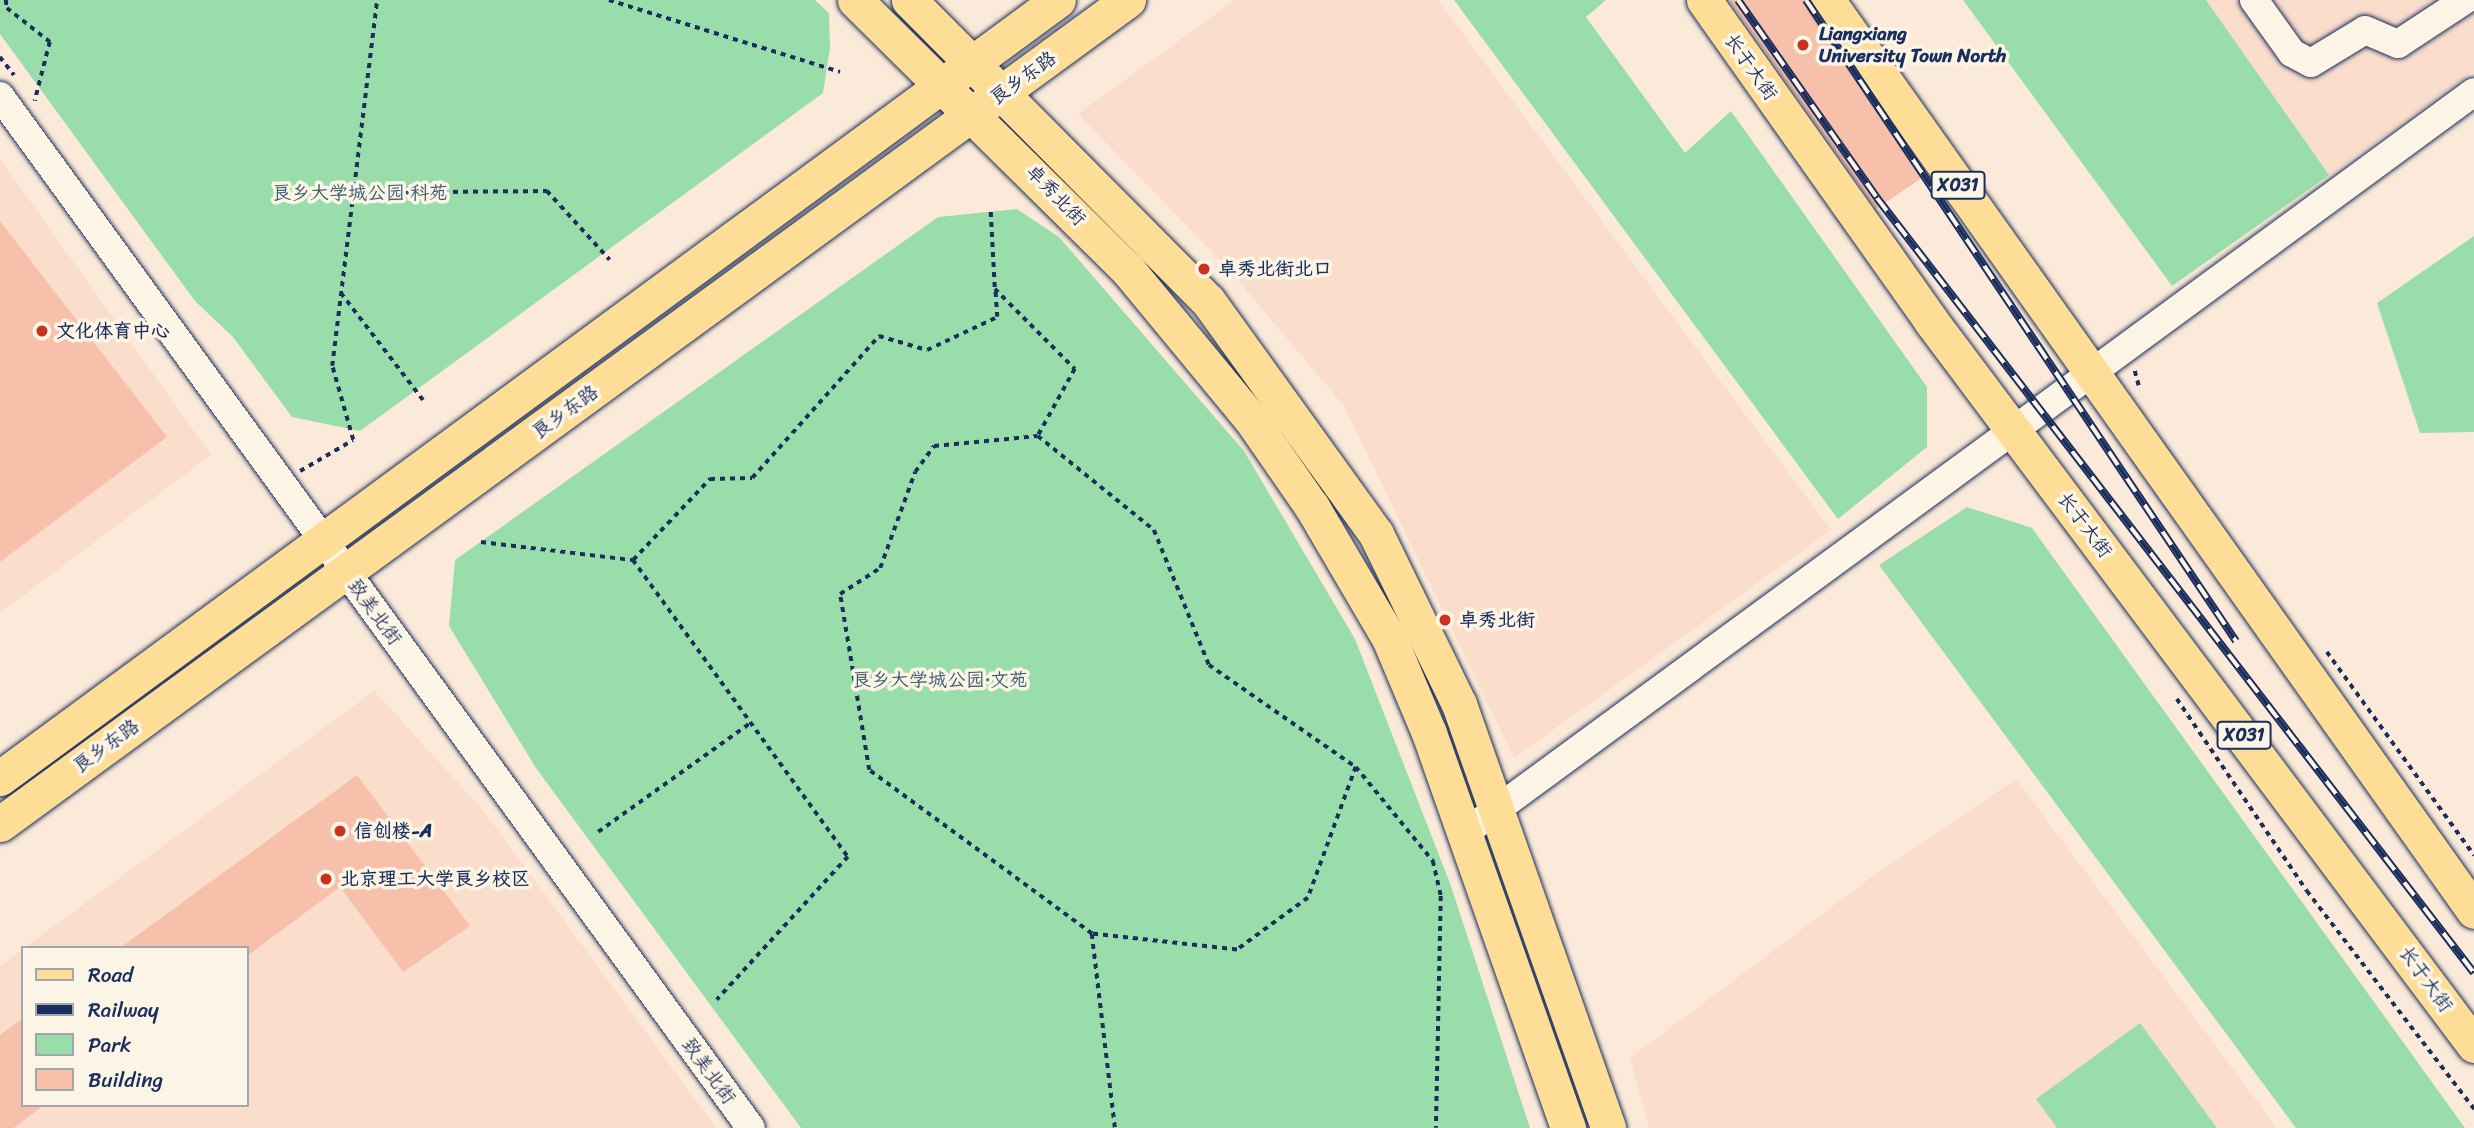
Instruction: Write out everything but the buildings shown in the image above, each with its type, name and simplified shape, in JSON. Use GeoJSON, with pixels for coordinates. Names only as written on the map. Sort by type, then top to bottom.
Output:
{"type":"FeatureCollection","features":[{"type":"Feature","properties":{"kind":"main road","name":"卓秀北街"},"geometry":{"type":"LineString","coordinates":[[855,0],[942,84],[989,103],[1183,331],[1282,463],[1389,638],[1466,832],[1569,1128]]}},
{"type":"Feature","properties":{"kind":"main road"},"geometry":{"type":"LineString","coordinates":[[909,0],[973,62],[989,103],[1208,301],[1320,448],[1376,534],[1422,625],[1499,808],[1608,1128]]}},
{"type":"Feature","properties":{"kind":"main road","name":"良乡东路"},"geometry":{"type":"LineString","coordinates":[[0,778],[1058,0]]}},
{"type":"Feature","properties":{"kind":"main road","name":"良乡东路"},"geometry":{"type":"LineString","coordinates":[[0,824],[1128,0]]}},
{"type":"Feature","properties":{"kind":"main road","name":"长于大街"},"geometry":{"type":"LineString","coordinates":[[1704,0],[2011,427],[2474,1045]]}},
{"type":"Feature","properties":{"kind":"main road","name":"X031"},"geometry":{"type":"LineString","coordinates":[[1826,0],[2474,911]]}},
{"type":"Feature","properties":{"kind":"street"},"geometry":{"type":"LineString","coordinates":[[2254,0],[2292,53],[2311,63],[2365,30],[2398,44],[2465,0]]}},
{"type":"Feature","properties":{"kind":"street"},"geometry":{"type":"LineString","coordinates":[[1466,832],[2011,427],[2474,92]]}},
{"type":"Feature","properties":{"kind":"street","name":"致美北街"},"geometry":{"type":"LineString","coordinates":[[0,96],[751,1128]]}},
{"type":"Feature","properties":{"kind":"path"},"geometry":{"type":"LineString","coordinates":[[6,0],[7,8],[50,42],[34,101]]}},
{"type":"Feature","properties":{"kind":"path"},"geometry":{"type":"LineString","coordinates":[[280,482],[353,440],[332,366],[377,0]]}},
{"type":"Feature","properties":{"kind":"path"},"geometry":{"type":"LineString","coordinates":[[609,0],[840,72]]}},
{"type":"Feature","properties":{"kind":"path"},"geometry":{"type":"LineString","coordinates":[[629,6],[630,0]]}},
{"type":"Feature","properties":{"kind":"path"},"geometry":{"type":"LineString","coordinates":[[353,193],[547,191],[610,260]]}},
{"type":"Feature","properties":{"kind":"path"},"geometry":{"type":"LineString","coordinates":[[633,561],[710,480],[752,478],[879,336],[926,349],[997,317],[991,212]]}},
{"type":"Feature","properties":{"kind":"path"},"geometry":{"type":"LineString","coordinates":[[995,289],[1075,369],[1038,436]]}},
{"type":"Feature","properties":{"kind":"path"},"geometry":{"type":"LineString","coordinates":[[341,293],[423,400]]}},
{"type":"Feature","properties":{"kind":"path"},"geometry":{"type":"LineString","coordinates":[[2128,343],[2141,396]]}},
{"type":"Feature","properties":{"kind":"path"},"geometry":{"type":"LineString","coordinates":[[1356,767],[1308,898],[1237,950],[1092,934],[869,770],[840,594],[880,568],[915,472],[934,446],[1038,436],[1154,530],[1209,665],[1356,767],[1433,861],[1441,896],[1436,1128]]}},
{"type":"Feature","properties":{"kind":"path"},"geometry":{"type":"LineString","coordinates":[[481,542],[633,561],[848,857],[717,1000]]}},
{"type":"Feature","properties":{"kind":"path"},"geometry":{"type":"LineString","coordinates":[[2320,642],[2474,855]]}},
{"type":"Feature","properties":{"kind":"path","name":"长于大街"},"geometry":{"type":"LineString","coordinates":[[2171,690],[2307,891],[2474,1110]]}},
{"type":"Feature","properties":{"kind":"path"},"geometry":{"type":"LineString","coordinates":[[598,832],[750,723]]}},
{"type":"Feature","properties":{"kind":"path"},"geometry":{"type":"LineString","coordinates":[[1092,934],[1115,1128]]}},
{"type":"Feature","properties":{"kind":"shaded area"},"geometry":{"type":"Polygon","coordinates":[[[1235,0],[1438,0],[1831,530],[1514,758],[1344,406],[1225,265],[1078,114],[1235,0]]]}},
{"type":"Feature","properties":{"kind":"shaded area"},"geometry":{"type":"Polygon","coordinates":[[[2206,0],[2474,0],[2474,71],[2329,175],[2206,0]]]}},
{"type":"Feature","properties":{"kind":"shaded area"},"geometry":{"type":"Polygon","coordinates":[[[0,159],[211,455],[0,613],[0,159]]]}},
{"type":"Feature","properties":{"kind":"shaded area","name":"北京理工大学良乡校区"},"geometry":{"type":"Polygon","coordinates":[[[374,691],[483,810],[716,1128],[0,1128],[0,966],[21,950],[21,1107],[248,1107],[248,946],[27,946],[374,691]]]}},
{"type":"Feature","properties":{"kind":"shaded area"},"geometry":{"type":"Polygon","coordinates":[[[2016,779],[2277,1128],[1649,1128],[1630,1058],[1869,879],[2016,779]]]}},
{"type":"Feature","properties":{"kind":"green space","name":"良乡大学城公园·科苑"},"geometry":{"type":"Polygon","coordinates":[[[0,0],[815,0],[829,13],[830,48],[823,93],[360,431],[292,417],[233,337],[195,301],[0,34],[0,0]]]}},
{"type":"Feature","properties":{"kind":"green space"},"geometry":{"type":"Polygon","coordinates":[[[1454,0],[1606,0],[1586,17],[1685,153],[1731,111],[1927,387],[1927,447],[1838,519],[1454,0]]]}},
{"type":"Feature","properties":{"kind":"green space"},"geometry":{"type":"Polygon","coordinates":[[[1963,0],[2206,0],[2329,175],[2172,286],[1963,0]]]}},
{"type":"Feature","properties":{"kind":"green space","name":"良乡大学城公园·文苑"},"geometry":{"type":"Polygon","coordinates":[[[1017,209],[1059,237],[1244,451],[1355,639],[1451,886],[1530,1128],[801,1128],[536,768],[449,626],[455,560],[938,217],[1017,209]]]}},
{"type":"Feature","properties":{"kind":"green space"},"geometry":{"type":"Polygon","coordinates":[[[2474,236],[2474,432],[2420,433],[2377,303],[2474,236]]]}},
{"type":"Feature","properties":{"kind":"green space"},"geometry":{"type":"Polygon","coordinates":[[[1967,507],[2032,528],[2465,1128],[2296,1128],[1879,565],[1967,507]]]}},
{"type":"Feature","properties":{"kind":"green space"},"geometry":{"type":"Polygon","coordinates":[[[2140,1023],[2217,1128],[2057,1128],[2036,1099],[2140,1023]]]}},
{"type":"Feature","properties":{"kind":"railway"},"geometry":{"type":"LineString","coordinates":[[1738,0],[1877,198],[2474,973]]}},
{"type":"Feature","properties":{"kind":"railway"},"geometry":{"type":"LineString","coordinates":[[1806,0],[2236,641]]}},
{"type":"Feature","properties":{"kind":"place","name":"Liangxiang University Town North"},"geometry":{"type":"Point","coordinates":[1803,45]}},
{"type":"Feature","properties":{"kind":"place","name":"卓秀北街北口"},"geometry":{"type":"Point","coordinates":[1204,269]}},
{"type":"Feature","properties":{"kind":"place","name":"文化体育中心"},"geometry":{"type":"Point","coordinates":[42,331]}},
{"type":"Feature","properties":{"kind":"place","name":"卓秀北街"},"geometry":{"type":"Point","coordinates":[1445,620]}},
{"type":"Feature","properties":{"kind":"place","name":"信创楼-A"},"geometry":{"type":"Point","coordinates":[340,831]}},
{"type":"Feature","properties":{"kind":"place","name":"北京理工大学良乡校区"},"geometry":{"type":"Point","coordinates":[326,879]}}]}
